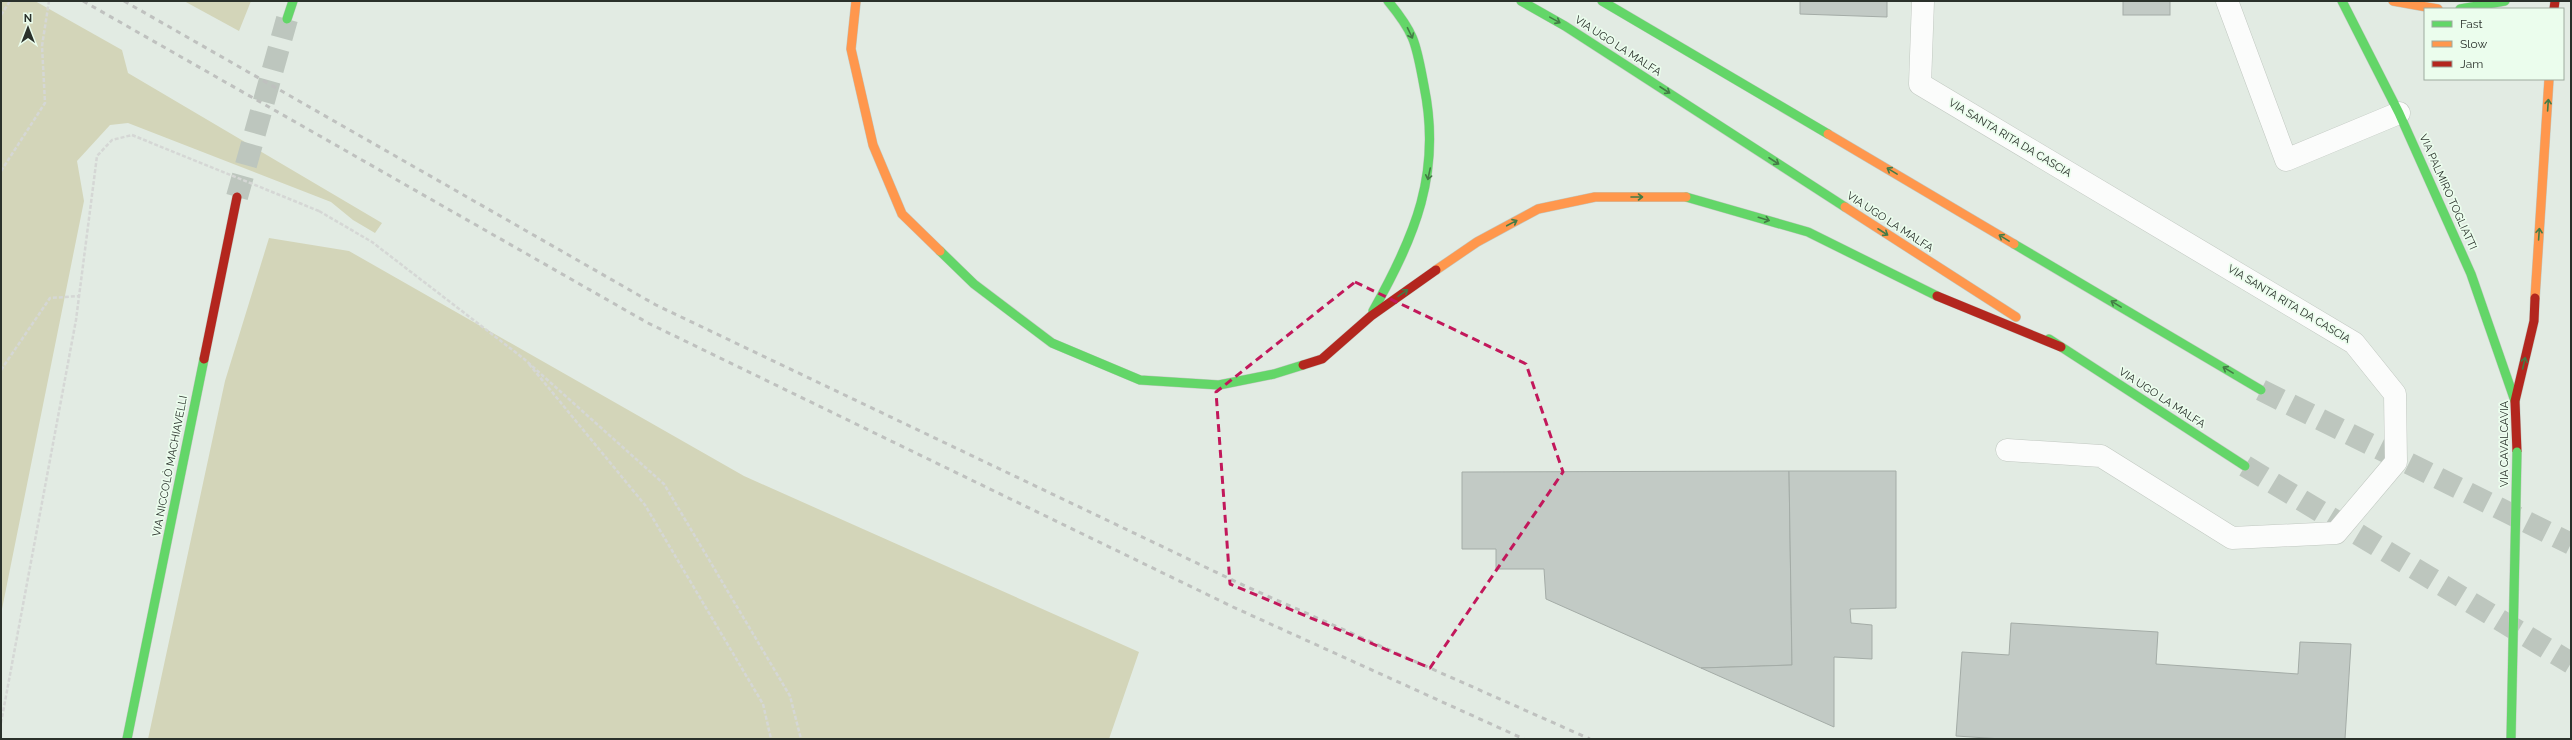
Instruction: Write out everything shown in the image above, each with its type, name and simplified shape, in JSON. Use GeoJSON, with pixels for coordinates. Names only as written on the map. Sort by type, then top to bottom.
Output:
{"type":"FeatureCollection","features":[{"type":"Feature","properties":{"kind":"main road"},"geometry":{"type":"LineString","coordinates":[[287,19],[292,1]]}},
{"type":"Feature","properties":{"kind":"main road"},"geometry":{"type":"LineString","coordinates":[[856,1],[851,49],[873,145],[902,214],[974,284],[1052,343],[1140,380],[1219,385],[1274,374],[1322,359],[1370,316],[1477,242],[1538,210],[1595,197],[1690,197],[1808,232],[1934,295],[2061,347]]}},
{"type":"Feature","properties":{"kind":"main road"},"geometry":{"type":"LineString","coordinates":[[1370,316],[1400,264],[1421,212],[1432,158],[1430,103],[1412,33],[1388,1]]}},
{"type":"Feature","properties":{"kind":"main road","name":"VIA UGO LA MALFA"},"geometry":{"type":"LineString","coordinates":[[1522,1],[1565,26],[2245,466]]}},
{"type":"Feature","properties":{"kind":"main road"},"geometry":{"type":"LineString","coordinates":[[1602,1],[2262,390]]}},
{"type":"Feature","properties":{"kind":"main road"},"geometry":{"type":"LineString","coordinates":[[1618,1],[1679,46]]}},
{"type":"Feature","properties":{"kind":"main road","name":"VIA PALMIRO TOGLIATTI"},"geometry":{"type":"LineString","coordinates":[[2342,1],[2399,113],[2471,274],[2515,401]]}},
{"type":"Feature","properties":{"kind":"main road"},"geometry":{"type":"LineString","coordinates":[[2393,1],[2432,8]]}},
{"type":"Feature","properties":{"kind":"main road"},"geometry":{"type":"LineString","coordinates":[[2466,8],[2505,1]]}},
{"type":"Feature","properties":{"kind":"main road","name":"VIA CAVALCAVIA"},"geometry":{"type":"LineString","coordinates":[[2510,739],[2517,452],[2515,401],[2534,320],[2549,80]]}},
{"type":"Feature","properties":{"kind":"main road","name":"VIA NICCOLÒ MACHIAVELLI"},"geometry":{"type":"LineString","coordinates":[[127,739],[237,197]]}},
{"type":"Feature","properties":{"kind":"street","name":"VIA SANTA RITA DA CASCIA"},"geometry":{"type":"LineString","coordinates":[[1923,1],[1920,84],[2354,343],[2395,394],[2396,462],[2336,533],[2232,538],[2100,456],[2007,450]]}},
{"type":"Feature","properties":{"kind":"street"},"geometry":{"type":"LineString","coordinates":[[2227,1],[2286,160],[2399,113]]}},
{"type":"Feature","properties":{"kind":"path"},"geometry":{"type":"LineString","coordinates":[[1,15],[10,1]]}},
{"type":"Feature","properties":{"kind":"path"},"geometry":{"type":"LineString","coordinates":[[1,170],[45,103],[42,46],[49,1]]}},
{"type":"Feature","properties":{"kind":"path"},"geometry":{"type":"LineString","coordinates":[[1,723],[80,296],[97,156],[112,140],[132,135],[319,211],[372,242],[523,358],[664,484],[790,696],[801,739]]}},
{"type":"Feature","properties":{"kind":"path"},"geometry":{"type":"LineString","coordinates":[[1,370],[50,298],[80,296]]}},
{"type":"Feature","properties":{"kind":"path"},"geometry":{"type":"LineString","coordinates":[[523,358],[645,505],[762,704],[771,739]]}},
{"type":"Feature","properties":{"kind":"highlighted area"},"geometry":{"type":"Polygon","coordinates":[[[1355,282],[1526,364],[1563,472],[1430,668],[1230,584],[1216,392],[1355,282]]]}},
{"type":"Feature","properties":{"kind":"green space"},"geometry":{"type":"Polygon","coordinates":[[[1,1],[35,1],[122,50],[128,73],[382,223],[375,233],[353,220],[331,202],[128,123],[110,125],[77,161],[84,201],[1,614],[1,1]]]}},
{"type":"Feature","properties":{"kind":"green space"},"geometry":{"type":"Polygon","coordinates":[[[184,1],[251,1],[239,31],[184,1]]]}},
{"type":"Feature","properties":{"kind":"green space"},"geometry":{"type":"Polygon","coordinates":[[[269,238],[349,251],[744,476],[1139,652],[1109,739],[148,739],[225,381],[269,238]]]}},
{"type":"Feature","properties":{"kind":"building"},"geometry":{"type":"Polygon","coordinates":[[[1800,1],[1887,1],[1887,17],[1800,14],[1800,1]]]}},
{"type":"Feature","properties":{"kind":"building"},"geometry":{"type":"Polygon","coordinates":[[[2123,1],[2170,1],[2170,15],[2123,15],[2123,1]]]}},
{"type":"Feature","properties":{"kind":"building"},"geometry":{"type":"Polygon","coordinates":[[[1789,471],[1792,665],[1701,668],[1546,599],[1544,569],[1496,569],[1496,549],[1462,549],[1462,472],[1789,471]]]}},
{"type":"Feature","properties":{"kind":"building"},"geometry":{"type":"Polygon","coordinates":[[[1789,471],[1896,471],[1896,608],[1850,609],[1851,623],[1872,625],[1872,659],[1834,657],[1834,727],[1701,668],[1792,665],[1789,471]]]}},
{"type":"Feature","properties":{"kind":"building"},"geometry":{"type":"Polygon","coordinates":[[[2011,623],[2158,632],[2156,664],[2298,674],[2300,642],[2351,644],[2345,739],[2002,739],[1956,736],[1962,652],[2009,655],[2011,623]]]}},
{"type":"Feature","properties":{"kind":"tunnel"},"geometry":{"type":"LineString","coordinates":[[237,197],[287,19]]}},
{"type":"Feature","properties":{"kind":"tunnel"},"geometry":{"type":"LineString","coordinates":[[2261,390],[2571,544]]}},
{"type":"Feature","properties":{"kind":"tunnel"},"geometry":{"type":"LineString","coordinates":[[2245,466],[2571,663]]}},
{"type":"Feature","properties":{"kind":"railway"},"geometry":{"type":"LineString","coordinates":[[83,1],[648,323],[1233,607],[1524,739]]}},
{"type":"Feature","properties":{"kind":"railway"},"geometry":{"type":"LineString","coordinates":[[124,1],[656,305],[1245,586],[1590,739]]}},
{"type":"Feature","properties":{"kind":"traffic: fast"},"geometry":{"type":"LineString","coordinates":[[287,19],[293,1]]}},
{"type":"Feature","properties":{"kind":"traffic: fast"},"geometry":{"type":"LineString","coordinates":[[1373,311],[1388,283],[1412,230],[1421,203],[1427,176],[1430,147],[1429,118],[1414,40],[1388,1]]}},
{"type":"Feature","properties":{"kind":"traffic: fast"},"geometry":{"type":"LineString","coordinates":[[1521,1],[1565,26],[1845,207]]}},
{"type":"Feature","properties":{"kind":"traffic: fast"},"geometry":{"type":"LineString","coordinates":[[1602,1],[1828,134]]}},
{"type":"Feature","properties":{"kind":"traffic: fast"},"geometry":{"type":"LineString","coordinates":[[2342,1],[2399,113],[2471,274],[2515,401]]}},
{"type":"Feature","properties":{"kind":"traffic: fast"},"geometry":{"type":"LineString","coordinates":[[2466,8],[2505,1]]}},
{"type":"Feature","properties":{"kind":"traffic: fast"},"geometry":{"type":"LineString","coordinates":[[1686,197],[1808,232],[1937,296]]}},
{"type":"Feature","properties":{"kind":"traffic: fast"},"geometry":{"type":"LineString","coordinates":[[2014,244],[2261,390]]}},
{"type":"Feature","properties":{"kind":"traffic: fast"},"geometry":{"type":"LineString","coordinates":[[940,251],[974,284],[1052,343],[1140,380],[1219,385],[1274,374],[1303,365]]}},
{"type":"Feature","properties":{"kind":"traffic: fast"},"geometry":{"type":"LineString","coordinates":[[2049,339],[2245,466]]}},
{"type":"Feature","properties":{"kind":"traffic: fast"},"geometry":{"type":"LineString","coordinates":[[127,739],[204,359]]}},
{"type":"Feature","properties":{"kind":"traffic: fast"},"geometry":{"type":"LineString","coordinates":[[2511,739],[2517,452]]}},
{"type":"Feature","properties":{"kind":"traffic: slow"},"geometry":{"type":"LineString","coordinates":[[856,1],[851,49],[873,145],[902,214],[940,251]]}},
{"type":"Feature","properties":{"kind":"traffic: slow"},"geometry":{"type":"LineString","coordinates":[[2393,1],[2432,8]]}},
{"type":"Feature","properties":{"kind":"traffic: slow"},"geometry":{"type":"LineString","coordinates":[[2535,298],[2549,80]]}},
{"type":"Feature","properties":{"kind":"traffic: slow"},"geometry":{"type":"LineString","coordinates":[[1828,134],[2014,244]]}},
{"type":"Feature","properties":{"kind":"traffic: slow"},"geometry":{"type":"LineString","coordinates":[[1436,270],[1477,242],[1538,209],[1595,197],[1686,197]]}},
{"type":"Feature","properties":{"kind":"traffic: slow"},"geometry":{"type":"LineString","coordinates":[[1845,207],[2016,317]]}},
{"type":"Feature","properties":{"kind":"traffic: jam"},"geometry":{"type":"LineString","coordinates":[[2554,8],[2555,1]]}},
{"type":"Feature","properties":{"kind":"traffic: jam"},"geometry":{"type":"LineString","coordinates":[[204,359],[237,197]]}},
{"type":"Feature","properties":{"kind":"traffic: jam"},"geometry":{"type":"LineString","coordinates":[[1303,365],[1322,359],[1371,316],[1436,270]]}},
{"type":"Feature","properties":{"kind":"traffic: jam"},"geometry":{"type":"LineString","coordinates":[[1937,296],[2061,347]]}},
{"type":"Feature","properties":{"kind":"traffic: jam"},"geometry":{"type":"LineString","coordinates":[[2517,452],[2515,401],[2534,321],[2535,298]]}}]}
